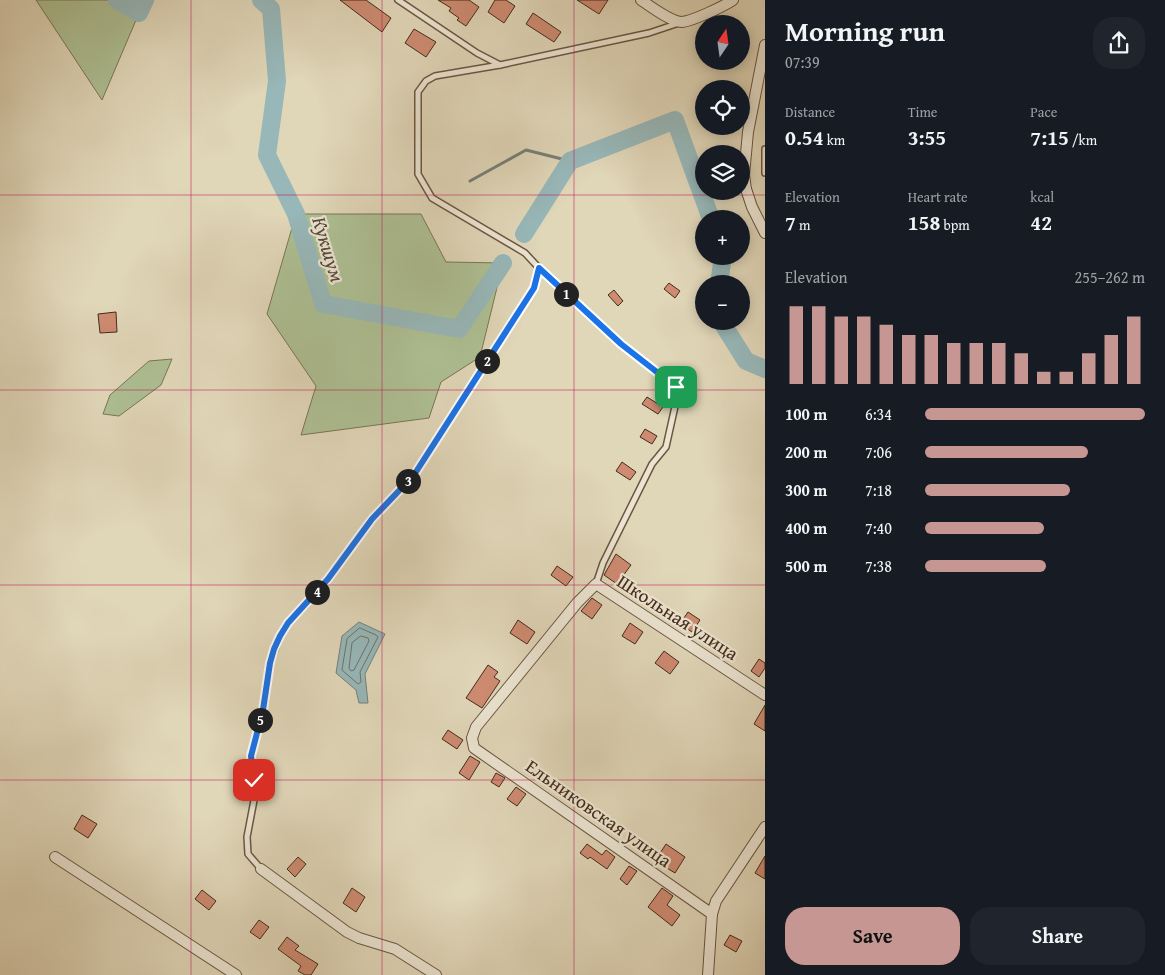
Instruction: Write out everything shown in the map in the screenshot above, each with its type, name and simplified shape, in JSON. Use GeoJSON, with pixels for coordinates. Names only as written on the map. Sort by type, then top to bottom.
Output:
{"type":"FeatureCollection","features":[{"type":"Feature","properties":{"kind":"street"},"geometry":{"type":"LineString","coordinates":[[641,0],[670,18],[682,22],[715,10],[733,0]]}},
{"type":"Feature","properties":{"kind":"street"},"geometry":{"type":"LineString","coordinates":[[765,45],[745,158],[744,175],[752,208],[765,233]]}},
{"type":"Feature","properties":{"kind":"street","name":"Школьная улица"},"geometry":{"type":"LineString","coordinates":[[596,584],[765,695]]}},
{"type":"Feature","properties":{"kind":"street","name":"Ельниковская улица"},"geometry":{"type":"LineString","coordinates":[[596,584],[576,603],[476,727],[472,738],[474,748],[712,914]]}},
{"type":"Feature","properties":{"kind":"street"},"geometry":{"type":"LineString","coordinates":[[708,975],[712,914],[716,901],[765,827]]}},
{"type":"Feature","properties":{"kind":"street"},"geometry":{"type":"LineString","coordinates":[[55,857],[236,975]]}},
{"type":"Feature","properties":{"kind":"street"},"geometry":{"type":"LineString","coordinates":[[261,869],[347,932],[395,949],[436,975]]}},
{"type":"Feature","properties":{"kind":"lane"},"geometry":{"type":"LineString","coordinates":[[398,0],[477,53],[500,65]]}},
{"type":"Feature","properties":{"kind":"lane"},"geometry":{"type":"LineString","coordinates":[[596,584],[603,563],[652,464],[666,447],[678,393],[676,387],[621,344],[525,253],[432,198],[418,174],[418,92],[426,81],[435,76],[500,65],[650,33],[682,22]]}},
{"type":"Feature","properties":{"kind":"lane"},"geometry":{"type":"LineString","coordinates":[[765,149],[765,173]]}},
{"type":"Feature","properties":{"kind":"lane"},"geometry":{"type":"LineString","coordinates":[[261,869],[248,854],[247,838],[255,795],[251,756],[263,710],[270,663],[280,636],[288,623],[328,579],[372,519],[414,475],[534,288],[539,268]]}},
{"type":"Feature","properties":{"kind":"green space"},"geometry":{"type":"Polygon","coordinates":[[[36,0],[117,0],[139,13],[102,100],[36,0]]]}},
{"type":"Feature","properties":{"kind":"green space"},"geometry":{"type":"Polygon","coordinates":[[[296,214],[421,214],[446,262],[503,263],[480,357],[441,382],[429,418],[301,435],[316,386],[267,314],[296,214]]]}},
{"type":"Feature","properties":{"kind":"green space"},"geometry":{"type":"Polygon","coordinates":[[[172,359],[161,385],[119,416],[103,414],[110,395],[149,361],[172,359]]]}},
{"type":"Feature","properties":{"kind":"water"},"geometry":{"type":"Polygon","coordinates":[[[359,622],[385,634],[365,674],[368,703],[359,703],[356,690],[336,673],[342,636],[359,622]]]}},
{"type":"Feature","properties":{"kind":"building"},"geometry":{"type":"Polygon","coordinates":[[[340,0],[366,0],[391,18],[382,32],[340,0]]]}},
{"type":"Feature","properties":{"kind":"building"},"geometry":{"type":"Polygon","coordinates":[[[438,0],[469,0],[479,7],[466,26],[449,11],[451,8],[438,0]]]}},
{"type":"Feature","properties":{"kind":"building"},"geometry":{"type":"Polygon","coordinates":[[[495,0],[506,0],[515,6],[504,23],[488,12],[495,0]]]}},
{"type":"Feature","properties":{"kind":"building"},"geometry":{"type":"Polygon","coordinates":[[[577,0],[608,0],[599,14],[577,0]]]}},
{"type":"Feature","properties":{"kind":"building"},"geometry":{"type":"Polygon","coordinates":[[[533,13],[561,32],[554,42],[526,24],[533,13]]]}},
{"type":"Feature","properties":{"kind":"building"},"geometry":{"type":"Polygon","coordinates":[[[414,29],[436,42],[426,57],[405,43],[414,29]]]}},
{"type":"Feature","properties":{"kind":"building"},"geometry":{"type":"Polygon","coordinates":[[[669,283],[680,291],[675,298],[664,289],[669,283]]]}},
{"type":"Feature","properties":{"kind":"building"},"geometry":{"type":"Polygon","coordinates":[[[614,290],[623,301],[618,306],[608,295],[614,290]]]}},
{"type":"Feature","properties":{"kind":"building"},"geometry":{"type":"Polygon","coordinates":[[[116,312],[117,332],[100,333],[98,314],[116,312]]]}},
{"type":"Feature","properties":{"kind":"building"},"geometry":{"type":"Polygon","coordinates":[[[647,397],[663,407],[658,414],[642,404],[647,397]]]}},
{"type":"Feature","properties":{"kind":"building"},"geometry":{"type":"Polygon","coordinates":[[[645,429],[657,436],[652,444],[640,437],[645,429]]]}},
{"type":"Feature","properties":{"kind":"building"},"geometry":{"type":"Polygon","coordinates":[[[622,462],[636,472],[630,480],[616,471],[622,462]]]}},
{"type":"Feature","properties":{"kind":"building"},"geometry":{"type":"Polygon","coordinates":[[[616,554],[631,565],[617,584],[604,575],[616,554]]]}},
{"type":"Feature","properties":{"kind":"building"},"geometry":{"type":"Polygon","coordinates":[[[557,566],[573,577],[566,586],[551,575],[557,566]]]}},
{"type":"Feature","properties":{"kind":"building"},"geometry":{"type":"Polygon","coordinates":[[[592,598],[602,605],[592,619],[581,611],[592,598]]]}},
{"type":"Feature","properties":{"kind":"building"},"geometry":{"type":"Polygon","coordinates":[[[688,612],[700,620],[692,632],[680,624],[688,612]]]}},
{"type":"Feature","properties":{"kind":"building"},"geometry":{"type":"Polygon","coordinates":[[[518,620],[535,632],[527,644],[510,633],[518,620]]]}},
{"type":"Feature","properties":{"kind":"building"},"geometry":{"type":"Polygon","coordinates":[[[630,623],[643,632],[635,644],[622,636],[630,623]]]}},
{"type":"Feature","properties":{"kind":"building"},"geometry":{"type":"Polygon","coordinates":[[[664,651],[679,662],[670,674],[655,663],[664,651]]]}},
{"type":"Feature","properties":{"kind":"building"},"geometry":{"type":"Polygon","coordinates":[[[759,659],[765,663],[765,668],[759,677],[751,671],[759,659]]]}},
{"type":"Feature","properties":{"kind":"building"},"geometry":{"type":"Polygon","coordinates":[[[488,665],[498,672],[494,677],[500,681],[482,708],[466,698],[488,665]]]}},
{"type":"Feature","properties":{"kind":"building"},"geometry":{"type":"Polygon","coordinates":[[[765,705],[765,731],[754,724],[765,705]]]}},
{"type":"Feature","properties":{"kind":"building"},"geometry":{"type":"Polygon","coordinates":[[[448,730],[463,740],[457,749],[442,739],[448,730]]]}},
{"type":"Feature","properties":{"kind":"building"},"geometry":{"type":"Polygon","coordinates":[[[470,756],[480,762],[469,780],[459,773],[470,756]]]}},
{"type":"Feature","properties":{"kind":"building"},"geometry":{"type":"Polygon","coordinates":[[[496,773],[505,778],[499,787],[491,782],[496,773]]]}},
{"type":"Feature","properties":{"kind":"building"},"geometry":{"type":"Polygon","coordinates":[[[516,787],[526,794],[517,806],[507,799],[516,787]]]}},
{"type":"Feature","properties":{"kind":"building"},"geometry":{"type":"Polygon","coordinates":[[[82,815],[97,824],[88,838],[74,829],[82,815]]]}},
{"type":"Feature","properties":{"kind":"building"},"geometry":{"type":"Polygon","coordinates":[[[587,844],[602,855],[606,850],[615,857],[607,869],[590,857],[588,859],[580,853],[587,844]]]}},
{"type":"Feature","properties":{"kind":"building"},"geometry":{"type":"Polygon","coordinates":[[[666,844],[685,857],[675,873],[655,861],[666,844]]]}},
{"type":"Feature","properties":{"kind":"building"},"geometry":{"type":"Polygon","coordinates":[[[765,856],[765,879],[755,873],[765,856]]]}},
{"type":"Feature","properties":{"kind":"building"},"geometry":{"type":"Polygon","coordinates":[[[298,857],[306,864],[295,877],[287,869],[298,857]]]}},
{"type":"Feature","properties":{"kind":"building"},"geometry":{"type":"Polygon","coordinates":[[[629,866],[637,871],[627,885],[620,879],[629,866]]]}},
{"type":"Feature","properties":{"kind":"building"},"geometry":{"type":"Polygon","coordinates":[[[352,888],[365,897],[356,912],[343,903],[352,888]]]}},
{"type":"Feature","properties":{"kind":"building"},"geometry":{"type":"Polygon","coordinates":[[[662,888],[673,896],[667,905],[680,915],[672,926],[648,907],[662,888]]]}},
{"type":"Feature","properties":{"kind":"building"},"geometry":{"type":"Polygon","coordinates":[[[202,890],[216,901],[209,910],[195,899],[202,890]]]}},
{"type":"Feature","properties":{"kind":"building"},"geometry":{"type":"Polygon","coordinates":[[[259,920],[269,927],[260,939],[250,932],[259,920]]]}},
{"type":"Feature","properties":{"kind":"building"},"geometry":{"type":"Polygon","coordinates":[[[730,935],[742,941],[736,952],[724,945],[730,935]]]}},
{"type":"Feature","properties":{"kind":"building"},"geometry":{"type":"Polygon","coordinates":[[[287,937],[299,946],[295,950],[318,964],[311,975],[305,975],[298,971],[301,966],[278,949],[287,937]]]}},
{"type":"Feature","properties":{"kind":"waterway","name":"Кукшум"},"geometry":{"type":"LineString","coordinates":[[117,0],[139,13],[145,0]]}},
{"type":"Feature","properties":{"kind":"waterway","name":"Кукшум"},"geometry":{"type":"LineString","coordinates":[[261,0],[271,9],[277,81],[267,155],[296,214],[323,304],[459,329],[503,263]]}},
{"type":"Feature","properties":{"kind":"waterway","name":"Кукшум"},"geometry":{"type":"LineString","coordinates":[[524,234],[570,161],[675,120],[708,210]]}},
{"type":"Feature","properties":{"kind":"waterway"},"geometry":{"type":"LineString","coordinates":[[470,181],[526,150],[570,161]]}},
{"type":"Feature","properties":{"kind":"waterway","name":"Кукшум"},"geometry":{"type":"LineString","coordinates":[[720,275],[722,265]]}},
{"type":"Feature","properties":{"kind":"waterway","name":"Кукшум"},"geometry":{"type":"LineString","coordinates":[[727,330],[746,361],[765,369]]}},
{"type":"Feature","properties":{"kind":"route"},"geometry":{"type":"LineString","coordinates":[[254,780],[251,756],[263,710],[270,663],[280,636],[288,623],[328,579],[372,519],[414,475],[534,288],[539,268],[621,344],[676,387]]}}]}
